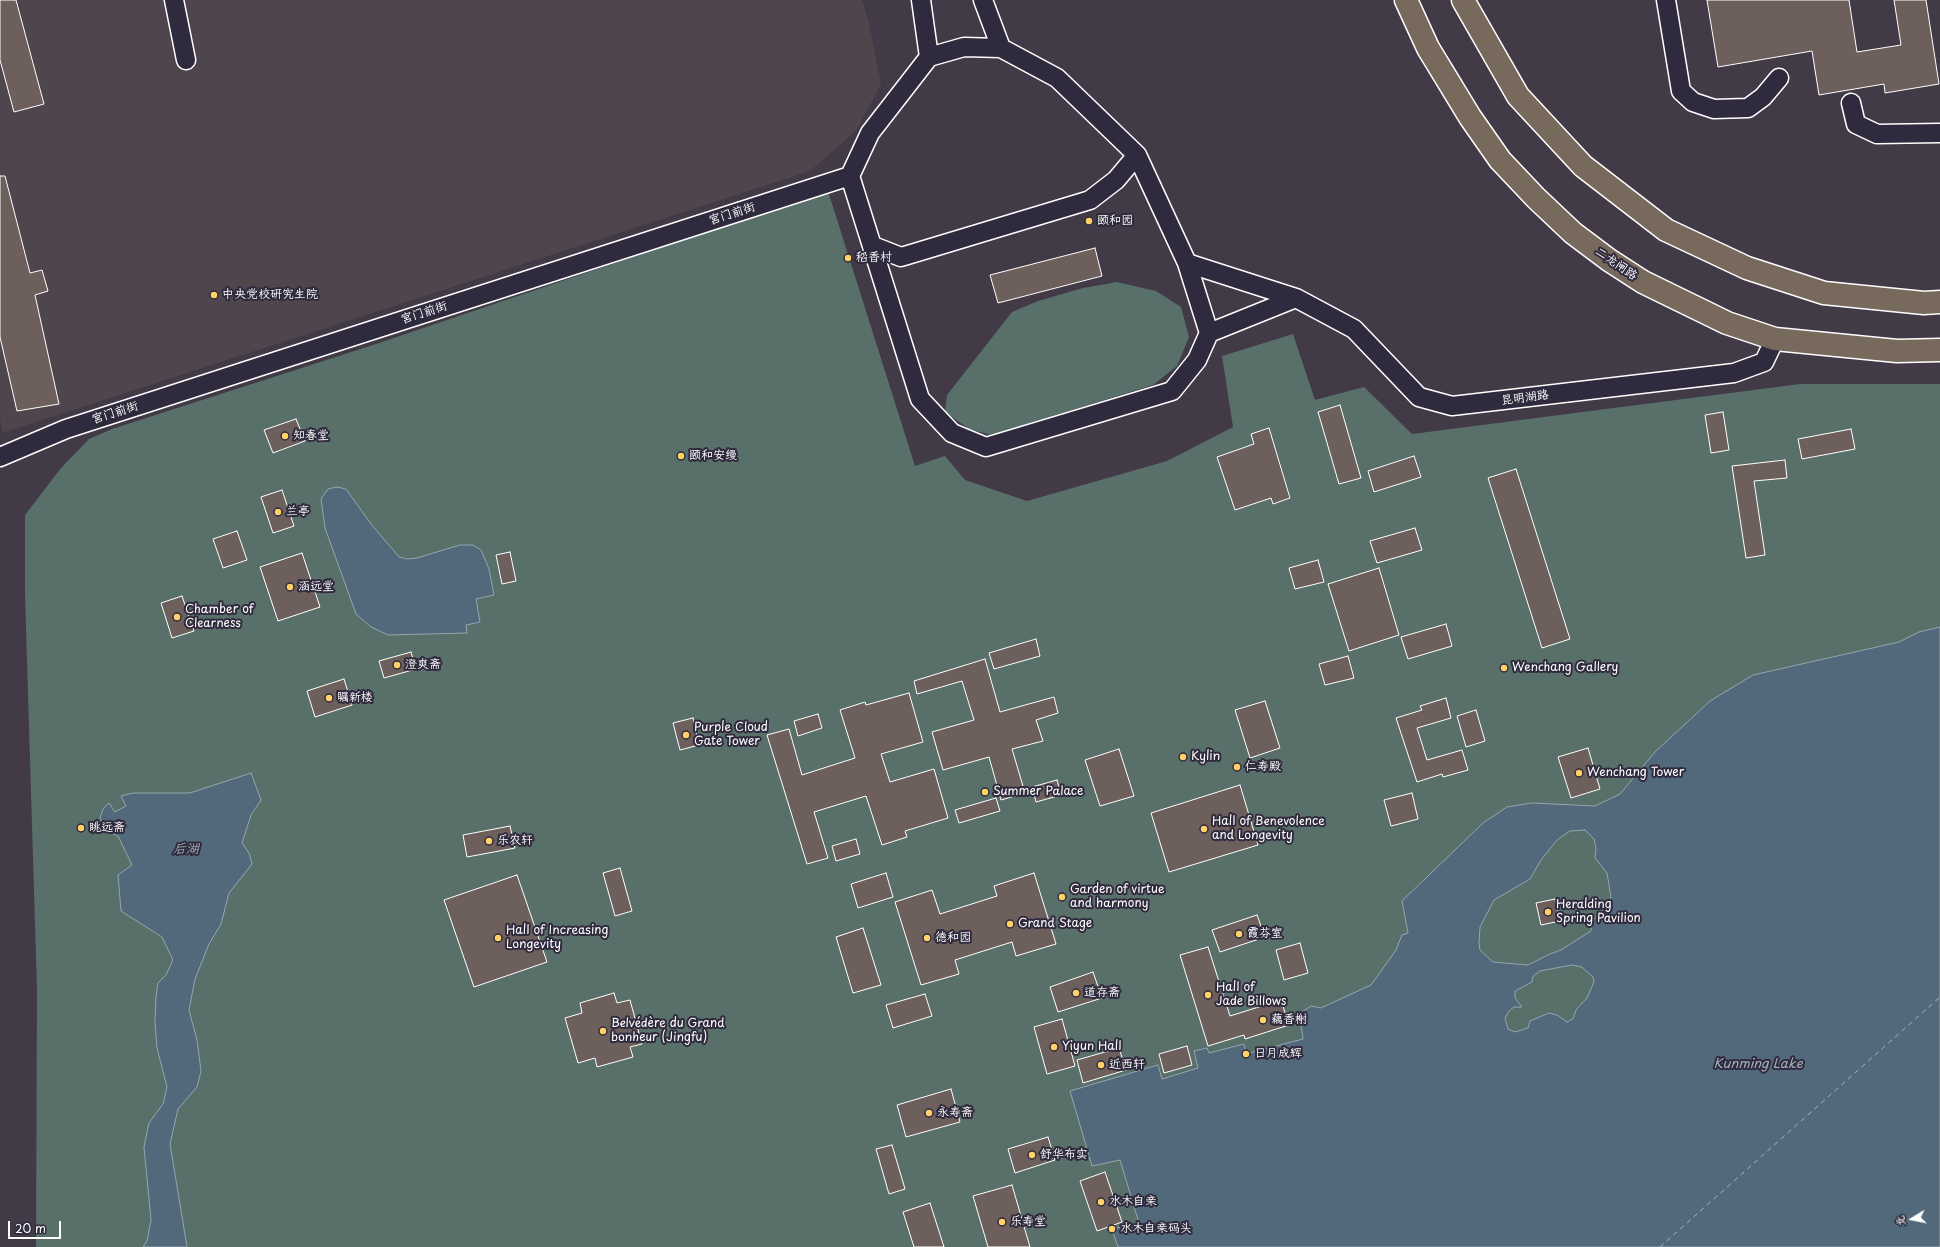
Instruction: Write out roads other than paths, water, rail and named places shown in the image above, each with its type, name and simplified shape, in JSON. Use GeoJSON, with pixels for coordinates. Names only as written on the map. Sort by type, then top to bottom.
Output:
{"type":"FeatureCollection","features":[{"type":"Feature","properties":{"kind":"main road","name":"二龙闸路"},"geometry":{"type":"LineString","coordinates":[[1406,0],[1428,48],[1470,117],[1500,160],[1536,198],[1573,233],[1609,260],[1643,282],[1727,323],[1775,339],[1897,351],[1940,350]]}},
{"type":"Feature","properties":{"kind":"main road"},"geometry":{"type":"LineString","coordinates":[[1463,0],[1518,96],[1582,166],[1666,230],[1747,268],[1824,293],[1924,303],[1940,302]]}},
{"type":"Feature","properties":{"kind":"street"},"geometry":{"type":"LineString","coordinates":[[174,0],[186,60]]}},
{"type":"Feature","properties":{"kind":"street"},"geometry":{"type":"LineString","coordinates":[[921,0],[929,58]]}},
{"type":"Feature","properties":{"kind":"street"},"geometry":{"type":"LineString","coordinates":[[983,0],[1001,48]]}},
{"type":"Feature","properties":{"kind":"street"},"geometry":{"type":"LineString","coordinates":[[1666,0],[1681,90],[1694,102],[1714,108],[1748,108],[1763,97],[1779,78]]}},
{"type":"Feature","properties":{"kind":"street"},"geometry":{"type":"LineString","coordinates":[[964,47],[1001,48],[1057,78],[1137,155],[1187,263],[1209,333],[1197,360],[1172,391],[986,447],[952,432],[920,399],[850,176],[870,133],[929,58],[964,47]]}},
{"type":"Feature","properties":{"kind":"street"},"geometry":{"type":"LineString","coordinates":[[1851,103],[1856,124],[1877,134],[1940,133]]}},
{"type":"Feature","properties":{"kind":"street"},"geometry":{"type":"LineString","coordinates":[[873,246],[901,257],[1090,200],[1116,180],[1137,155]]}},
{"type":"Feature","properties":{"kind":"street","name":"宫门前街"},"geometry":{"type":"LineString","coordinates":[[0,457],[66,429],[850,176]]}},
{"type":"Feature","properties":{"kind":"street","name":"昆明湖路"},"geometry":{"type":"LineString","coordinates":[[1187,263],[1296,298],[1354,329],[1419,397],[1452,406],[1734,373],[1764,362],[1775,339]]}},
{"type":"Feature","properties":{"kind":"street"},"geometry":{"type":"LineString","coordinates":[[1209,333],[1296,298]]}},
{"type":"Feature","properties":{"kind":"water"},"geometry":{"type":"Polygon","coordinates":[[[337,487],[346,489],[371,524],[399,557],[407,559],[417,558],[460,545],[473,545],[481,550],[489,569],[494,595],[476,599],[480,622],[466,625],[467,633],[388,635],[371,627],[356,614],[325,528],[321,499],[328,489],[337,487]]]}},
{"type":"Feature","properties":{"kind":"water","name":"Kunming Lake"},"geometry":{"type":"Polygon","coordinates":[[[1940,627],[1940,1247],[1118,1247],[1112,1229],[1139,1223],[1120,1160],[1092,1166],[1070,1091],[1158,1065],[1162,1079],[1198,1068],[1194,1051],[1207,1048],[1209,1053],[1244,1044],[1246,1054],[1303,1039],[1301,1024],[1302,1012],[1311,1006],[1321,1008],[1371,985],[1396,950],[1402,935],[1408,933],[1402,901],[1483,823],[1507,807],[1532,803],[1595,806],[1620,794],[1655,752],[1710,701],[1753,675],[1899,642],[1919,632],[1940,627]],[[1585,830],[1570,831],[1557,840],[1541,860],[1530,879],[1494,900],[1480,927],[1479,943],[1480,950],[1493,962],[1528,965],[1561,950],[1591,931],[1592,921],[1602,912],[1611,897],[1607,873],[1595,858],[1596,848],[1594,839],[1585,830]],[[1572,965],[1540,971],[1533,976],[1532,982],[1515,991],[1515,998],[1522,1007],[1514,1007],[1509,1011],[1505,1018],[1508,1029],[1515,1032],[1528,1028],[1530,1021],[1549,1013],[1557,1015],[1567,1022],[1573,1019],[1576,1010],[1587,998],[1594,982],[1593,977],[1582,967],[1572,965]]]}},
{"type":"Feature","properties":{"kind":"water","name":"后湖"},"geometry":{"type":"Polygon","coordinates":[[[251,773],[261,800],[251,815],[242,843],[249,853],[252,864],[229,893],[221,924],[209,944],[195,979],[189,1010],[197,1040],[201,1071],[197,1087],[178,1109],[170,1144],[187,1247],[143,1247],[147,1241],[151,1220],[144,1147],[149,1123],[163,1104],[167,1087],[157,1048],[155,1021],[156,997],[158,983],[166,975],[173,960],[162,937],[121,911],[118,875],[132,865],[118,836],[109,832],[100,818],[103,809],[109,803],[115,812],[126,806],[121,796],[133,793],[190,793],[251,773]]]}},
{"type":"Feature","properties":{"kind":"place","name":"颐和园"},"geometry":{"type":"Point","coordinates":[1089,221]}},
{"type":"Feature","properties":{"kind":"place","name":"稻香村"},"geometry":{"type":"Point","coordinates":[848,258]}},
{"type":"Feature","properties":{"kind":"place","name":"中央党校研究生院"},"geometry":{"type":"Point","coordinates":[214,295]}},
{"type":"Feature","properties":{"kind":"place","name":"知春堂"},"geometry":{"type":"Point","coordinates":[285,436]}},
{"type":"Feature","properties":{"kind":"place","name":"颐和安缦"},"geometry":{"type":"Point","coordinates":[681,456]}},
{"type":"Feature","properties":{"kind":"place","name":"兰亭"},"geometry":{"type":"Point","coordinates":[278,512]}},
{"type":"Feature","properties":{"kind":"place","name":"涵远堂"},"geometry":{"type":"Point","coordinates":[290,587]}},
{"type":"Feature","properties":{"kind":"place","name":"Chamber of Clearness"},"geometry":{"type":"Point","coordinates":[177,617]}},
{"type":"Feature","properties":{"kind":"place","name":"澄爽斋"},"geometry":{"type":"Point","coordinates":[397,665]}},
{"type":"Feature","properties":{"kind":"place","name":"Wenchang Gallery"},"geometry":{"type":"Point","coordinates":[1504,668]}},
{"type":"Feature","properties":{"kind":"place","name":"瞩新楼"},"geometry":{"type":"Point","coordinates":[329,698]}},
{"type":"Feature","properties":{"kind":"place","name":"Purple Cloud Gate Tower"},"geometry":{"type":"Point","coordinates":[686,735]}},
{"type":"Feature","properties":{"kind":"place","name":"Kylin"},"geometry":{"type":"Point","coordinates":[1183,757]}},
{"type":"Feature","properties":{"kind":"place","name":"仁寿殿"},"geometry":{"type":"Point","coordinates":[1237,767]}},
{"type":"Feature","properties":{"kind":"place","name":"Wenchang Tower"},"geometry":{"type":"Point","coordinates":[1579,773]}},
{"type":"Feature","properties":{"kind":"place","name":"Summer Palace"},"geometry":{"type":"Point","coordinates":[985,792]}},
{"type":"Feature","properties":{"kind":"place","name":"眺远斋"},"geometry":{"type":"Point","coordinates":[81,828]}},
{"type":"Feature","properties":{"kind":"place","name":"Hall of Benevolence and Longevity"},"geometry":{"type":"Point","coordinates":[1204,829]}},
{"type":"Feature","properties":{"kind":"place","name":"乐农轩"},"geometry":{"type":"Point","coordinates":[489,841]}},
{"type":"Feature","properties":{"kind":"place","name":"Garden of virtue and harmony"},"geometry":{"type":"Point","coordinates":[1062,897]}},
{"type":"Feature","properties":{"kind":"place","name":"Heralding Spring Pavilion"},"geometry":{"type":"Point","coordinates":[1548,912]}},
{"type":"Feature","properties":{"kind":"place","name":"Grand Stage"},"geometry":{"type":"Point","coordinates":[1010,924]}},
{"type":"Feature","properties":{"kind":"place","name":"霞芬室"},"geometry":{"type":"Point","coordinates":[1239,934]}},
{"type":"Feature","properties":{"kind":"place","name":"Hall of Increasing Longevity"},"geometry":{"type":"Point","coordinates":[498,938]}},
{"type":"Feature","properties":{"kind":"place","name":"德和园"},"geometry":{"type":"Point","coordinates":[927,938]}},
{"type":"Feature","properties":{"kind":"place","name":"道存斋"},"geometry":{"type":"Point","coordinates":[1076,993]}},
{"type":"Feature","properties":{"kind":"place","name":"Hall of Jade Billows"},"geometry":{"type":"Point","coordinates":[1208,995]}},
{"type":"Feature","properties":{"kind":"place","name":"藕香榭"},"geometry":{"type":"Point","coordinates":[1263,1020]}},
{"type":"Feature","properties":{"kind":"place","name":"Belvédère du Grand bonheur (Jingfu)"},"geometry":{"type":"Point","coordinates":[603,1031]}},
{"type":"Feature","properties":{"kind":"place","name":"Yiyun Hall"},"geometry":{"type":"Point","coordinates":[1054,1047]}},
{"type":"Feature","properties":{"kind":"place","name":"日月成辉"},"geometry":{"type":"Point","coordinates":[1246,1054]}},
{"type":"Feature","properties":{"kind":"place","name":"近西轩"},"geometry":{"type":"Point","coordinates":[1101,1065]}},
{"type":"Feature","properties":{"kind":"place","name":"永寿斋"},"geometry":{"type":"Point","coordinates":[929,1113]}},
{"type":"Feature","properties":{"kind":"place","name":"舒华布实"},"geometry":{"type":"Point","coordinates":[1032,1155]}},
{"type":"Feature","properties":{"kind":"place","name":"水木自亲"},"geometry":{"type":"Point","coordinates":[1101,1202]}},
{"type":"Feature","properties":{"kind":"place","name":"乐寿堂"},"geometry":{"type":"Point","coordinates":[1002,1222]}},
{"type":"Feature","properties":{"kind":"place","name":"水木自亲码头"},"geometry":{"type":"Point","coordinates":[1112,1229]}}]}
